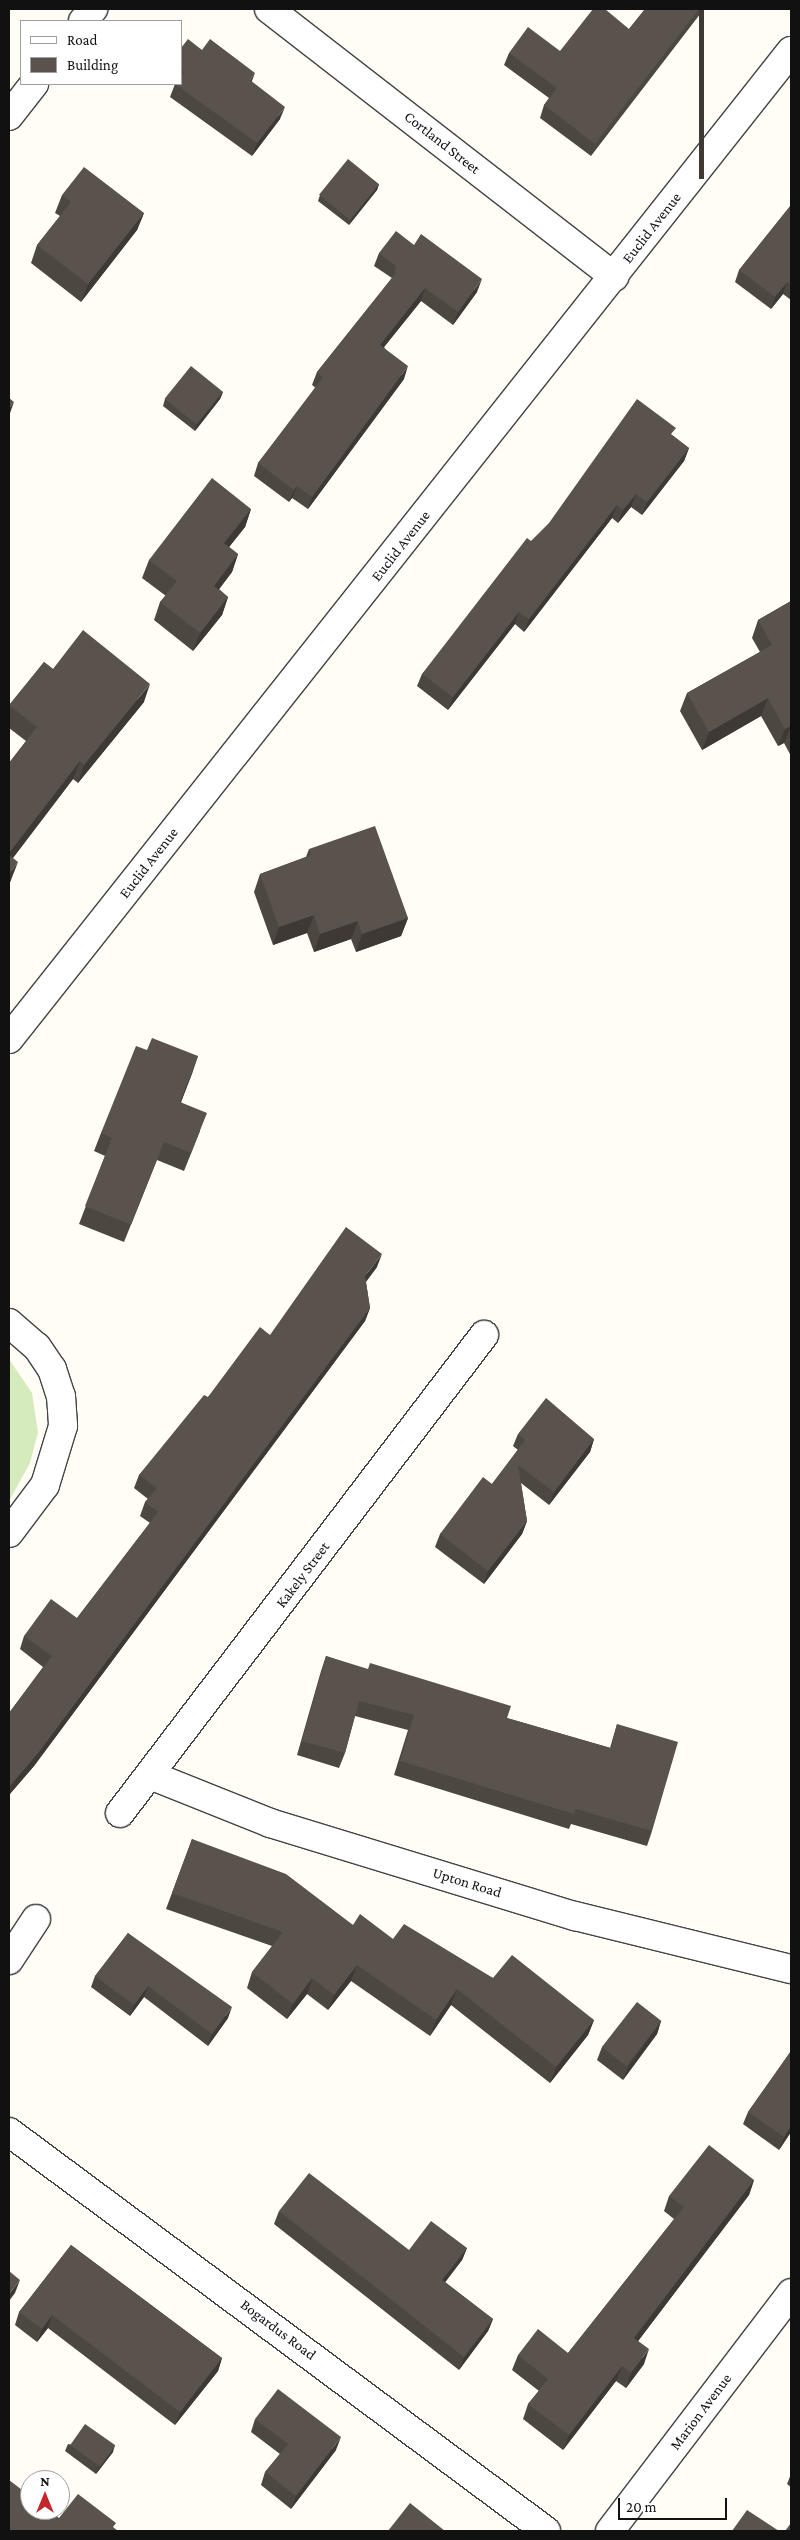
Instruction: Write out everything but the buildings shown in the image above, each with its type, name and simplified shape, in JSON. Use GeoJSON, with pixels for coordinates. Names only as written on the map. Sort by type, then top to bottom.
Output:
{"type":"FeatureCollection","features":[{"type":"Feature","properties":{"kind":"street"},"geometry":{"type":"LineString","coordinates":[[84,20],[93,9]]}},
{"type":"Feature","properties":{"kind":"street","name":"Cortland Street"},"geometry":{"type":"LineString","coordinates":[[269,9],[614,277]]}},
{"type":"Feature","properties":{"kind":"street","name":"Euclid Avenue"},"geometry":{"type":"LineString","coordinates":[[9,1039],[791,51]]}},
{"type":"Feature","properties":{"kind":"street"},"geometry":{"type":"LineString","coordinates":[[9,116],[33,85]]}},
{"type":"Feature","properties":{"kind":"street"},"geometry":{"type":"LineString","coordinates":[[9,1323],[37,1347],[52,1369],[61,1396],[62,1426],[45,1485],[9,1533]]}},
{"type":"Feature","properties":{"kind":"street","name":"Kakely Street"},"geometry":{"type":"LineString","coordinates":[[120,1813],[484,1335]]}},
{"type":"Feature","properties":{"kind":"street","name":"Upton Road"},"geometry":{"type":"LineString","coordinates":[[150,1775],[270,1823],[576,1916],[791,1969]]}},
{"type":"Feature","properties":{"kind":"street"},"geometry":{"type":"LineString","coordinates":[[9,1960],[36,1919]]}},
{"type":"Feature","properties":{"kind":"street","name":"Bogardus Road"},"geometry":{"type":"LineString","coordinates":[[9,2132],[546,2531]]}},
{"type":"Feature","properties":{"kind":"street","name":"Marion Avenue"},"geometry":{"type":"LineString","coordinates":[[610,2531],[791,2294]]}},
{"type":"Feature","properties":{"kind":"green space"},"geometry":{"type":"Polygon","coordinates":[[[9,1359],[32,1393],[38,1432],[30,1463],[9,1501],[9,1359]]]}}]}
